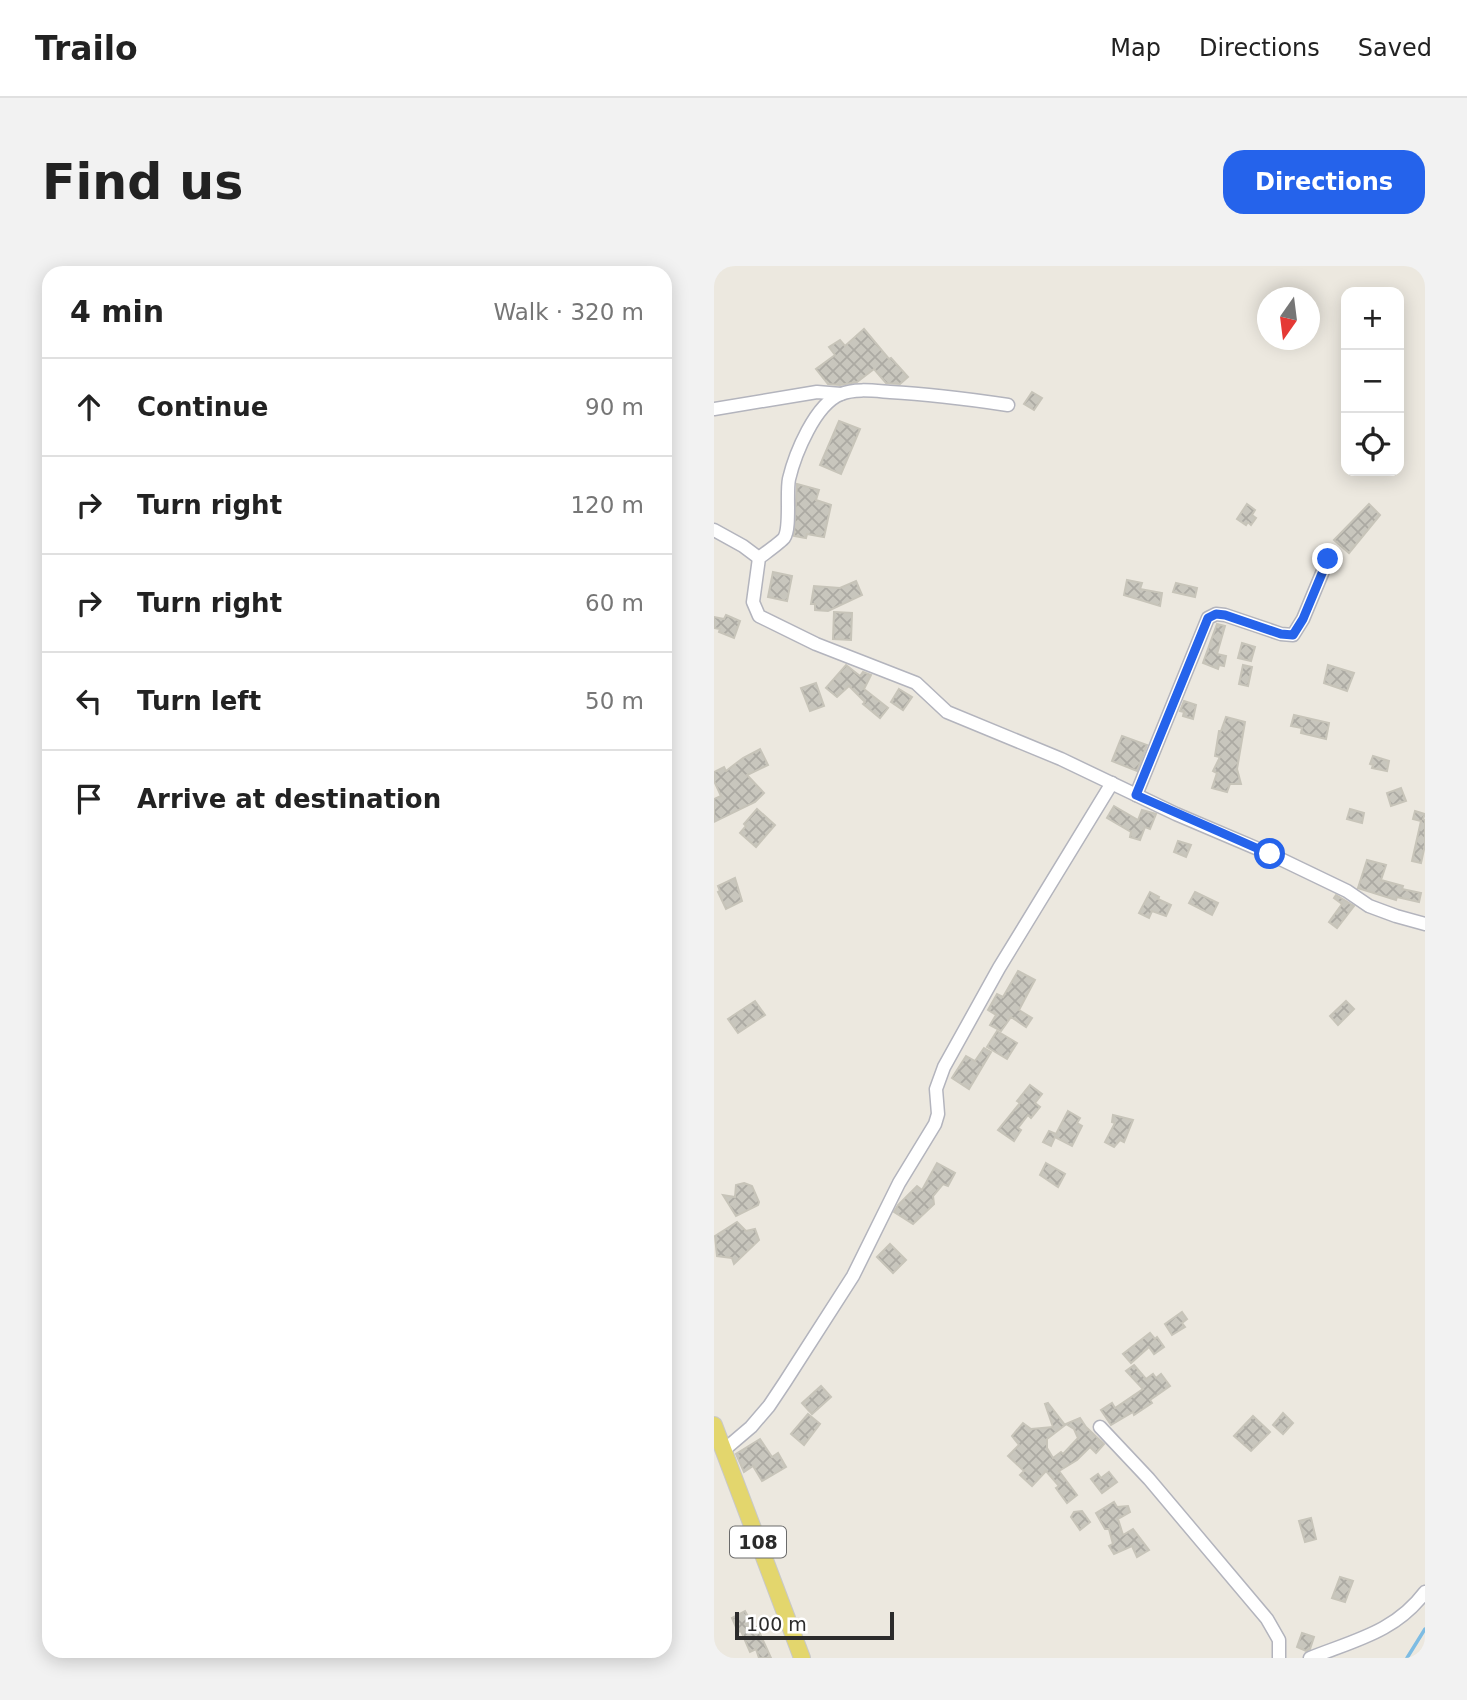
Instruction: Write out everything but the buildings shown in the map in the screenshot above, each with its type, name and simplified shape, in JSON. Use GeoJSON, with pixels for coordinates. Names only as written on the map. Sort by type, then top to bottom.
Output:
{"type":"FeatureCollection","features":[{"type":"Feature","properties":{"kind":"main road","name":"108"},"geometry":{"type":"LineString","coordinates":[[714,1425],[802,1658]]}},
{"type":"Feature","properties":{"kind":"street"},"geometry":{"type":"LineString","coordinates":[[714,409],[817,392],[841,394],[877,391],[949,395],[1008,405]]}},
{"type":"Feature","properties":{"kind":"street"},"geometry":{"type":"LineString","coordinates":[[841,394],[812,424],[798,447],[787,494],[787,527],[784,538],[759,558],[753,603],[759,616],[816,644],[916,683],[947,712],[1061,759],[1348,891],[1369,906],[1425,923]]}},
{"type":"Feature","properties":{"kind":"street"},"geometry":{"type":"LineString","coordinates":[[714,530],[759,558]]}},
{"type":"Feature","properties":{"kind":"street"},"geometry":{"type":"LineString","coordinates":[[1136,795],[1208,618],[1216,614],[1225,615],[1281,634],[1293,635],[1303,619],[1328,559]]}},
{"type":"Feature","properties":{"kind":"street"},"geometry":{"type":"LineString","coordinates":[[724,1450],[751,1427],[769,1406],[853,1276],[899,1183],[935,1124],[938,1114],[936,1089],[944,1068],[999,968],[1112,783]]}},
{"type":"Feature","properties":{"kind":"street"},"geometry":{"type":"LineString","coordinates":[[1100,1427],[1149,1479],[1267,1619],[1279,1640],[1279,1658]]}},
{"type":"Feature","properties":{"kind":"street"},"geometry":{"type":"LineString","coordinates":[[1310,1658],[1395,1623],[1413,1608],[1425,1592]]}},
{"type":"Feature","properties":{"kind":"waterway"},"geometry":{"type":"LineString","coordinates":[[1407,1658],[1425,1629]]}},
{"type":"Feature","properties":{"kind":"route"},"geometry":{"type":"LineString","coordinates":[[1270,854],[1136,795],[1208,618],[1216,614],[1225,615],[1281,634],[1293,635],[1303,619],[1328,559]]}}]}
